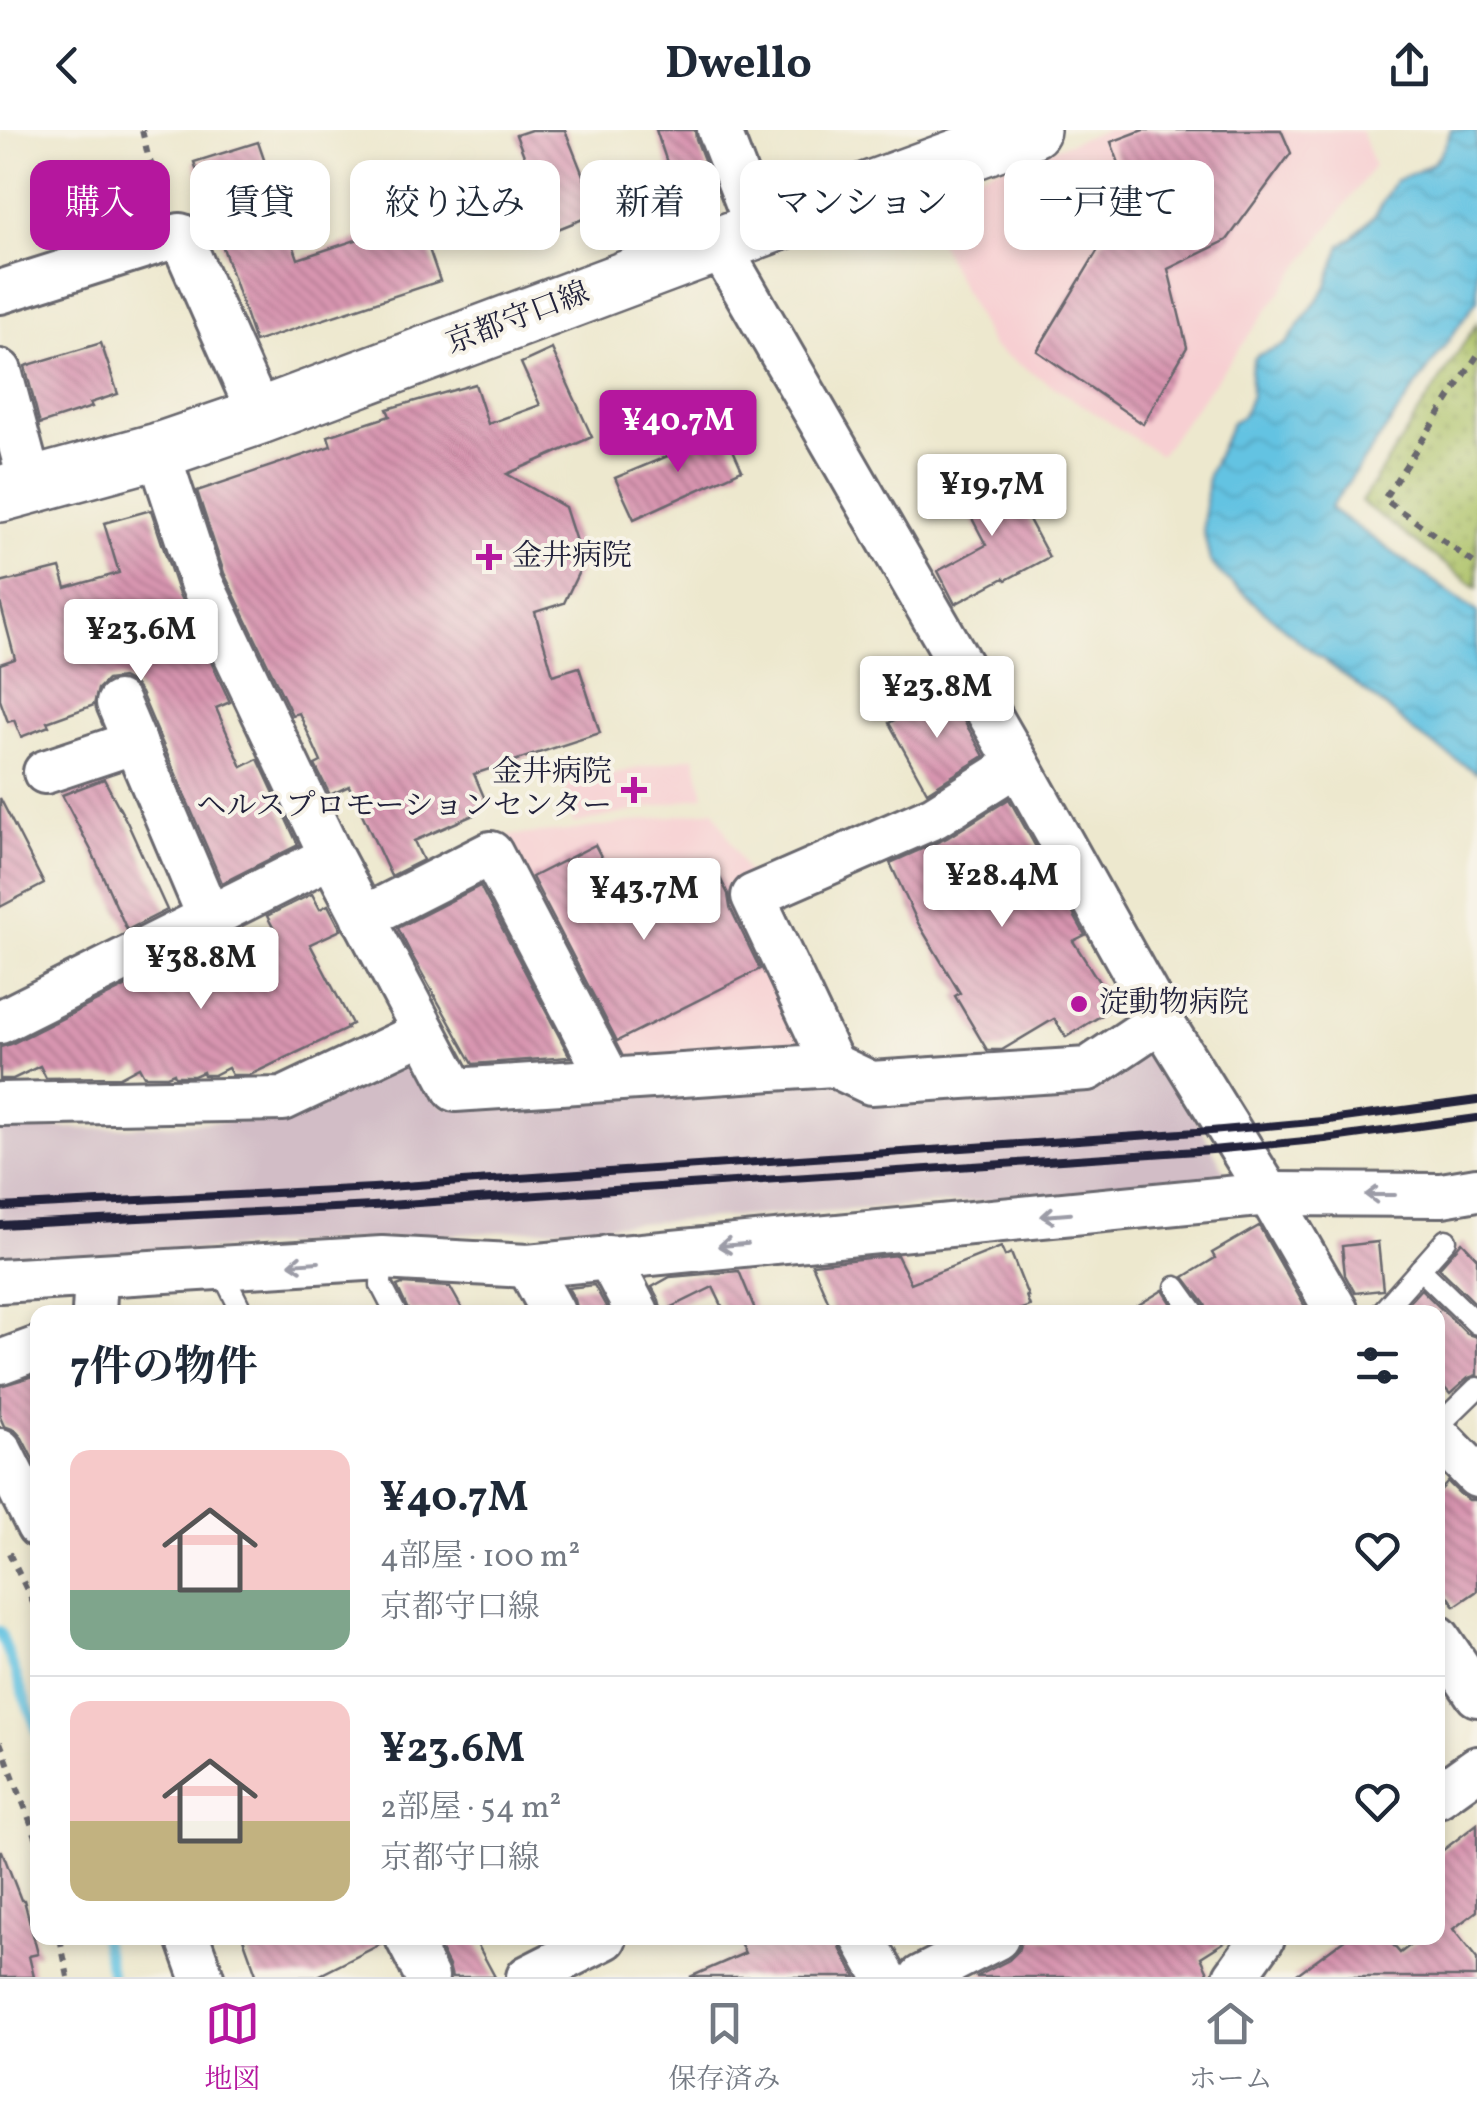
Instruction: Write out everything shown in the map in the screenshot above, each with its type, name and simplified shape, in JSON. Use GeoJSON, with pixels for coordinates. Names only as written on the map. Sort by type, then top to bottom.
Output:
{"type":"FeatureCollection","features":[{"type":"Feature","properties":{"kind":"main road","name":"京都守口線"},"geometry":{"type":"LineString","coordinates":[[15,490],[158,451],[260,416],[1032,130]]}},
{"type":"Feature","properties":{"kind":"street"},"geometry":{"type":"LineString","coordinates":[[719,130],[738,237],[1018,764],[1161,1020],[1334,1305]]}},
{"type":"Feature","properties":{"kind":"street"},"geometry":{"type":"LineString","coordinates":[[0,292],[180,236],[260,416]]}},
{"type":"Feature","properties":{"kind":"street"},"geometry":{"type":"LineString","coordinates":[[0,370],[15,490]]}},
{"type":"Feature","properties":{"kind":"street"},"geometry":{"type":"LineString","coordinates":[[158,451],[200,582],[331,856],[455,1090],[833,1064],[872,1083],[1088,1069],[1161,1020]]}},
{"type":"Feature","properties":{"kind":"street"},"geometry":{"type":"LineString","coordinates":[[118,703],[209,918]]}},
{"type":"Feature","properties":{"kind":"street"},"geometry":{"type":"LineString","coordinates":[[45,772],[134,742]]}},
{"type":"Feature","properties":{"kind":"street"},"geometry":{"type":"LineString","coordinates":[[833,1064],[753,896],[934,816],[1018,764]]}},
{"type":"Feature","properties":{"kind":"street"},"geometry":{"type":"LineString","coordinates":[[363,918],[491,853],[610,1079]]}},
{"type":"Feature","properties":{"kind":"street"},"geometry":{"type":"LineString","coordinates":[[0,1022],[331,856]]}},
{"type":"Feature","properties":{"kind":"street"},"geometry":{"type":"LineString","coordinates":[[0,1104],[283,1098],[424,1032]]}},
{"type":"Feature","properties":{"kind":"street"},"geometry":{"type":"LineString","coordinates":[[0,1280],[95,1294],[220,1268],[382,1258],[528,1266],[1269,1194],[1442,1196],[1477,1188]]}},
{"type":"Feature","properties":{"kind":"street"},"geometry":{"type":"LineString","coordinates":[[608,1257],[633,1305]]}},
{"type":"Feature","properties":{"kind":"street"},"geometry":{"type":"LineString","coordinates":[[528,1266],[549,1305]]}},
{"type":"Feature","properties":{"kind":"street"},"geometry":{"type":"LineString","coordinates":[[0,1362],[30,1351]]}},
{"type":"Feature","properties":{"kind":"street"},"geometry":{"type":"LineString","coordinates":[[1445,1443],[1477,1476]]}},
{"type":"Feature","properties":{"kind":"street"},"geometry":{"type":"LineString","coordinates":[[0,1450],[22,1538]]}},
{"type":"Feature","properties":{"kind":"street"},"geometry":{"type":"LineString","coordinates":[[1445,1648],[1477,1696]]}},
{"type":"Feature","properties":{"kind":"street"},"geometry":{"type":"LineString","coordinates":[[1445,1791],[1477,1768]]}},
{"type":"Feature","properties":{"kind":"street"},"geometry":{"type":"LineString","coordinates":[[191,1945],[202,1977]]}},
{"type":"Feature","properties":{"kind":"street"},"geometry":{"type":"LineString","coordinates":[[411,1945],[427,1977]]}},
{"type":"Feature","properties":{"kind":"street"},"geometry":{"type":"LineString","coordinates":[[867,1945],[884,1977]]}},
{"type":"Feature","properties":{"kind":"street"},"geometry":{"type":"LineString","coordinates":[[921,1977],[983,1945]]}},
{"type":"Feature","properties":{"kind":"street"},"geometry":{"type":"LineString","coordinates":[[1236,1977],[1258,1945]]}},
{"type":"Feature","properties":{"kind":"street"},"geometry":{"type":"LineString","coordinates":[[528,1977],[589,1956]]}},
{"type":"Feature","properties":{"kind":"lane"},"geometry":{"type":"LineString","coordinates":[[1388,1305],[1446,1240]]}},
{"type":"Feature","properties":{"kind":"lane"},"geometry":{"type":"LineString","coordinates":[[382,1258],[381,1284],[392,1305]]}},
{"type":"Feature","properties":{"kind":"lane"},"geometry":{"type":"LineString","coordinates":[[220,1268],[238,1305]]}},
{"type":"Feature","properties":{"kind":"lane"},"geometry":{"type":"LineString","coordinates":[[1420,1270],[1477,1324]]}},
{"type":"Feature","properties":{"kind":"lane"},"geometry":{"type":"LineString","coordinates":[[1176,1287],[1189,1305]]}},
{"type":"Feature","properties":{"kind":"lane"},"geometry":{"type":"LineString","coordinates":[[1445,1419],[1477,1388]]}},
{"type":"Feature","properties":{"kind":"path"},"geometry":{"type":"LineString","coordinates":[[142,130],[148,156],[180,236]]}},
{"type":"Feature","properties":{"kind":"path"},"geometry":{"type":"LineString","coordinates":[[1477,356],[1384,499],[1477,565]]}},
{"type":"Feature","properties":{"kind":"path"},"geometry":{"type":"LineString","coordinates":[[22,1538],[30,1576]]}},
{"type":"Feature","properties":{"kind":"path"},"geometry":{"type":"LineString","coordinates":[[0,1742],[30,1821]]}},
{"type":"Feature","properties":{"kind":"path"},"geometry":{"type":"LineString","coordinates":[[61,1945],[68,1977]]}},
{"type":"Feature","properties":{"kind":"shaded area"},"geometry":{"type":"Polygon","coordinates":[[[1106,130],[1361,130],[1374,166],[1160,455],[992,347],[943,250],[984,250],[984,172],[1004,165],[1004,250],[1214,250],[1214,160],[1020,160],[1106,130]]]}},
{"type":"Feature","properties":{"kind":"shaded area","name":"金井病院 ヘルスプロモーションセンター"},"geometry":{"type":"Polygon","coordinates":[[[695,756],[704,796],[573,824],[565,784],[695,756]]]}},
{"type":"Feature","properties":{"kind":"shaded area"},"geometry":{"type":"Polygon","coordinates":[[[714,810],[753,884],[811,1032],[794,1055],[635,1063],[608,1053],[500,836],[567,831],[714,810]]]}},
{"type":"Feature","properties":{"kind":"shaded area"},"geometry":{"type":"Polygon","coordinates":[[[1139,1049],[1159,1052],[1233,1186],[0,1263],[0,1125],[95,1129],[289,1117],[423,1057],[443,1106],[1139,1049]]]}},
{"type":"Feature","properties":{"kind":"green space"},"geometry":{"type":"Polygon","coordinates":[[[1477,323],[1477,588],[1361,502],[1477,323]]]}},
{"type":"Feature","properties":{"kind":"water"},"geometry":{"type":"Polygon","coordinates":[[[1451,130],[1477,130],[1477,300],[1330,508],[1477,612],[1477,773],[1415,733],[1221,574],[1210,561],[1203,528],[1208,475],[1232,422],[1243,416],[1251,395],[1254,359],[1286,344],[1326,288],[1341,245],[1374,216],[1395,181],[1436,159],[1451,130]]]}},
{"type":"Feature","properties":{"kind":"building"},"geometry":{"type":"Polygon","coordinates":[[[531,130],[565,130],[580,168],[580,220],[560,228],[560,160],[526,160],[516,135],[531,130]]]}},
{"type":"Feature","properties":{"kind":"building"},"geometry":{"type":"Polygon","coordinates":[[[656,130],[695,130],[704,160],[666,160],[656,130]]]}},
{"type":"Feature","properties":{"kind":"building"},"geometry":{"type":"Polygon","coordinates":[[[1143,130],[1281,130],[1291,153],[1227,240],[1214,246],[1214,160],[1118,160],[1111,142],[1143,130]]]}},
{"type":"Feature","properties":{"kind":"building"},"geometry":{"type":"Polygon","coordinates":[[[258,142],[264,160],[200,160],[258,142]]]}},
{"type":"Feature","properties":{"kind":"building"},"geometry":{"type":"Polygon","coordinates":[[[350,242],[350,250],[429,250],[440,281],[255,342],[224,250],[295,250],[298,259],[350,242]]]}},
{"type":"Feature","properties":{"kind":"building"},"geometry":{"type":"Polygon","coordinates":[[[1098,250],[1207,250],[1168,269],[1187,347],[1143,424],[1037,351],[1098,250]]]}},
{"type":"Feature","properties":{"kind":"building"},"geometry":{"type":"Polygon","coordinates":[[[101,343],[118,394],[40,424],[25,366],[101,343]]]}},
{"type":"Feature","properties":{"kind":"building"},"geometry":{"type":"Polygon","coordinates":[[[552,349],[592,437],[507,474],[565,507],[583,563],[564,603],[535,612],[553,675],[579,667],[600,733],[474,774],[487,804],[476,808],[478,813],[414,841],[423,860],[391,876],[349,786],[330,795],[315,765],[321,762],[299,713],[292,715],[224,573],[197,491],[331,446],[328,436],[390,416],[387,409],[475,384],[488,424],[540,405],[521,363],[552,349]]]}},
{"type":"Feature","properties":{"kind":"building"},"geometry":{"type":"Polygon","coordinates":[[[725,432],[742,470],[634,519],[615,478],[725,432]]]}},
{"type":"Feature","properties":{"kind":"building"},"geometry":{"type":"Polygon","coordinates":[[[989,465],[1018,518],[1026,514],[1049,557],[955,604],[938,571],[986,545],[954,484],[989,465]]]}},
{"type":"Feature","properties":{"kind":"building"},"geometry":{"type":"Polygon","coordinates":[[[151,510],[178,592],[230,702],[216,708],[242,767],[258,759],[298,845],[222,883],[134,684],[122,678],[107,680],[98,689],[94,705],[47,722],[49,726],[21,737],[14,720],[8,722],[0,700],[0,664],[15,659],[0,602],[0,583],[60,568],[66,588],[119,573],[104,523],[151,510]]]}},
{"type":"Feature","properties":{"kind":"building"},"geometry":{"type":"Polygon","coordinates":[[[947,691],[984,756],[927,792],[889,723],[947,691]]]}},
{"type":"Feature","properties":{"kind":"building"},"geometry":{"type":"Polygon","coordinates":[[[104,779],[167,910],[127,930],[62,795],[104,779]]]}},
{"type":"Feature","properties":{"kind":"building"},"geometry":{"type":"Polygon","coordinates":[[[0,798],[44,884],[0,907],[0,798]]]}},
{"type":"Feature","properties":{"kind":"building"},"geometry":{"type":"Polygon","coordinates":[[[1009,799],[1085,935],[1073,941],[1115,1007],[1066,1037],[1054,1019],[1002,1050],[987,1050],[955,996],[960,993],[918,923],[890,863],[947,838],[1009,799]]]}},
{"type":"Feature","properties":{"kind":"building"},"geometry":{"type":"Polygon","coordinates":[[[595,845],[636,918],[719,876],[760,969],[617,1041],[532,877],[595,845]]]}},
{"type":"Feature","properties":{"kind":"building"},"geometry":{"type":"Polygon","coordinates":[[[480,886],[570,1057],[473,1064],[410,952],[398,928],[480,886]]]}},
{"type":"Feature","properties":{"kind":"building"},"geometry":{"type":"Polygon","coordinates":[[[312,894],[320,909],[328,905],[341,930],[310,944],[352,1024],[347,1029],[250,1075],[232,1075],[228,1068],[214,1075],[203,1072],[194,1076],[144,1076],[139,1067],[120,1077],[46,1078],[40,1066],[13,1079],[0,1079],[0,1047],[217,941],[225,958],[276,933],[267,916],[312,894]]]}},
{"type":"Feature","properties":{"kind":"building"},"geometry":{"type":"Polygon","coordinates":[[[1259,1226],[1304,1305],[1205,1305],[1184,1277],[1215,1258],[1212,1253],[1259,1226]]]}},
{"type":"Feature","properties":{"kind":"building"},"geometry":{"type":"Polygon","coordinates":[[[1378,1242],[1383,1290],[1355,1293],[1345,1275],[1342,1246],[1378,1242]]]}},
{"type":"Feature","properties":{"kind":"building"},"geometry":{"type":"Polygon","coordinates":[[[1462,1242],[1477,1258],[1477,1305],[1439,1268],[1462,1242]]]}},
{"type":"Feature","properties":{"kind":"building"},"geometry":{"type":"Polygon","coordinates":[[[1001,1247],[1005,1256],[1011,1253],[1030,1305],[830,1305],[812,1264],[897,1255],[911,1283],[1001,1247]]]}},
{"type":"Feature","properties":{"kind":"building"},"geometry":{"type":"Polygon","coordinates":[[[739,1271],[753,1305],[722,1305],[713,1287],[676,1305],[660,1305],[652,1287],[670,1277],[739,1271]]]}},
{"type":"Feature","properties":{"kind":"building"},"geometry":{"type":"Polygon","coordinates":[[[594,1285],[605,1305],[576,1305],[568,1288],[594,1285]]]}},
{"type":"Feature","properties":{"kind":"building"},"geometry":{"type":"Polygon","coordinates":[[[397,1286],[450,1287],[460,1305],[406,1305],[397,1286]]]}},
{"type":"Feature","properties":{"kind":"building"},"geometry":{"type":"Polygon","coordinates":[[[1421,1289],[1437,1305],[1406,1305],[1421,1289]]]}},
{"type":"Feature","properties":{"kind":"building"},"geometry":{"type":"Polygon","coordinates":[[[1163,1290],[1173,1305],[1138,1305],[1163,1290]]]}},
{"type":"Feature","properties":{"kind":"building"},"geometry":{"type":"Polygon","coordinates":[[[1445,1312],[1467,1334],[1477,1337],[1477,1375],[1450,1394],[1445,1388],[1445,1312]]]}},
{"type":"Feature","properties":{"kind":"building"},"geometry":{"type":"Polygon","coordinates":[[[30,1377],[30,1454],[22,1438],[4,1426],[0,1417],[0,1386],[30,1377]]]}},
{"type":"Feature","properties":{"kind":"building"},"geometry":{"type":"Polygon","coordinates":[[[1448,1482],[1469,1500],[1477,1500],[1477,1591],[1455,1606],[1445,1591],[1448,1482]]]}},
{"type":"Feature","properties":{"kind":"building"},"geometry":{"type":"Polygon","coordinates":[[[1477,1824],[1477,1911],[1453,1929],[1477,1959],[1477,1977],[1293,1977],[1336,1945],[1393,1945],[1400,1953],[1411,1945],[1445,1945],[1445,1849],[1477,1824]]]}},
{"type":"Feature","properties":{"kind":"building"},"geometry":{"type":"Polygon","coordinates":[[[2,1851],[24,1900],[30,1945],[36,1945],[38,1954],[29,1956],[34,1977],[0,1977],[2,1851]]]}},
{"type":"Feature","properties":{"kind":"building"},"geometry":{"type":"Polygon","coordinates":[[[246,1945],[379,1945],[316,1977],[257,1977],[246,1945]]]}},
{"type":"Feature","properties":{"kind":"building"},"geometry":{"type":"Polygon","coordinates":[[[438,1945],[478,1945],[495,1977],[452,1977],[438,1945]]]}},
{"type":"Feature","properties":{"kind":"building"},"geometry":{"type":"Polygon","coordinates":[[[741,1945],[840,1945],[856,1977],[690,1977],[745,1953],[741,1945]]]}},
{"type":"Feature","properties":{"kind":"building"},"geometry":{"type":"Polygon","coordinates":[[[1020,1945],[1220,1945],[1201,1957],[1210,1977],[976,1977],[1018,1951],[1020,1945]]]}},
{"type":"Feature","properties":{"kind":"waterway"},"geometry":{"type":"LineString","coordinates":[[0,1631],[30,1712]]}},
{"type":"Feature","properties":{"kind":"waterway"},"geometry":{"type":"LineString","coordinates":[[105,1945],[112,1977]]}},
{"type":"Feature","properties":{"kind":"railway"},"geometry":{"type":"LineString","coordinates":[[0,1207],[373,1188],[1211,1131],[1477,1100]]}},
{"type":"Feature","properties":{"kind":"railway"},"geometry":{"type":"LineString","coordinates":[[0,1225],[373,1206],[1212,1150],[1477,1118]]}},
{"type":"Feature","properties":{"kind":"place","name":"金井病院"},"geometry":{"type":"Point","coordinates":[489,557]}},
{"type":"Feature","properties":{"kind":"place","name":"金井病院 ヘルスプロモーションセンター"},"geometry":{"type":"Point","coordinates":[634,790]}},
{"type":"Feature","properties":{"kind":"place","name":"淀動物病院"},"geometry":{"type":"Point","coordinates":[1079,1004]}}]}
